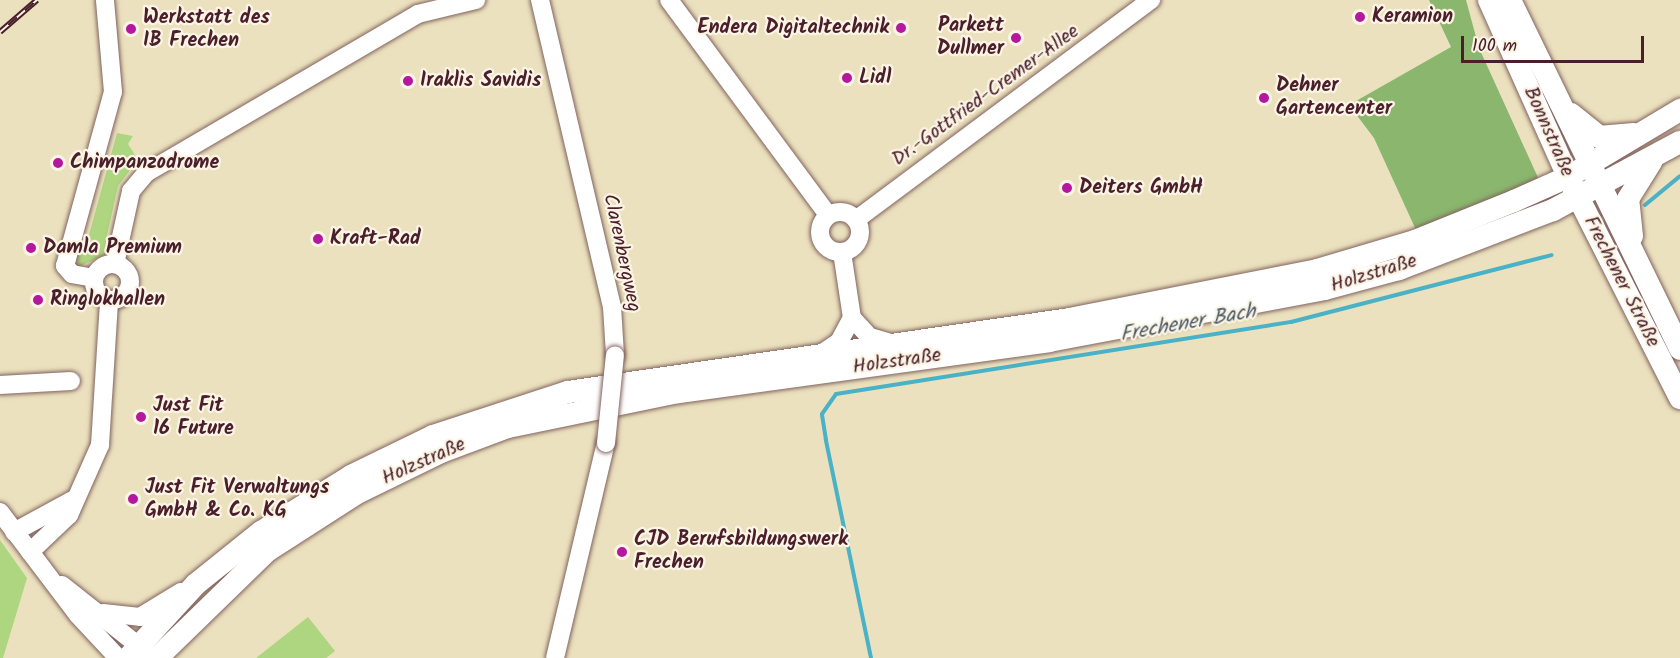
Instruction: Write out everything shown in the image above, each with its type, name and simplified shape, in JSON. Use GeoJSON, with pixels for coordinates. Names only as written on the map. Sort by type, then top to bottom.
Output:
{"type":"FeatureCollection","features":[{"type":"Feature","properties":{"kind":"main road","name":"Bonnstraße"},"geometry":{"type":"LineString","coordinates":[[1489,0],[1578,198]]}},
{"type":"Feature","properties":{"kind":"main road","name":"Bonnstraße"},"geometry":{"type":"LineString","coordinates":[[1510,0],[1600,187]]}},
{"type":"Feature","properties":{"kind":"main road"},"geometry":{"type":"LineString","coordinates":[[1560,102],[1599,136],[1644,133]]}},
{"type":"Feature","properties":{"kind":"main road","name":"Holzstraße"},"geometry":{"type":"LineString","coordinates":[[144,655],[196,584],[261,532],[351,476],[434,436],[568,392],[1179,301],[1273,281],[1415,241],[1568,177],[1680,110]]}},
{"type":"Feature","properties":{"kind":"main road","name":"Holzstraße"},"geometry":{"type":"LineString","coordinates":[[144,655],[267,551],[359,492],[441,452],[508,427],[678,392],[1049,341],[1251,307],[1399,269],[1578,198],[1653,159],[1680,142]]}},
{"type":"Feature","properties":{"kind":"main road"},"geometry":{"type":"LineString","coordinates":[[1633,252],[1628,199],[1653,159]]}},
{"type":"Feature","properties":{"kind":"main road","name":"Frechener Straße"},"geometry":{"type":"LineString","coordinates":[[1600,187],[1680,350]]}},
{"type":"Feature","properties":{"kind":"main road","name":"Frechener Straße"},"geometry":{"type":"LineString","coordinates":[[1578,198],[1680,398]]}},
{"type":"Feature","properties":{"kind":"street"},"geometry":{"type":"LineString","coordinates":[[94,278],[72,274],[65,266],[113,92],[105,0]]}},
{"type":"Feature","properties":{"kind":"street"},"geometry":{"type":"LineString","coordinates":[[115,264],[131,191],[146,173],[418,14],[476,0]]}},
{"type":"Feature","properties":{"kind":"street","name":"Clarenbergweg"},"geometry":{"type":"LineString","coordinates":[[540,0],[612,307],[615,355],[606,442],[555,658]]}},
{"type":"Feature","properties":{"kind":"street"},"geometry":{"type":"LineString","coordinates":[[669,0],[828,215]]}},
{"type":"Feature","properties":{"kind":"street","name":"Dr.-Gottfried-Cremer-Allee"},"geometry":{"type":"LineString","coordinates":[[857,219],[1143,2]]}},
{"type":"Feature","properties":{"kind":"street"},"geometry":{"type":"LineString","coordinates":[[847,212],[857,219],[860,238],[842,252],[822,241],[820,227],[828,215],[847,212]]}},
{"type":"Feature","properties":{"kind":"street"},"geometry":{"type":"LineString","coordinates":[[842,252],[852,318],[870,337],[894,344]]}},
{"type":"Feature","properties":{"kind":"street"},"geometry":{"type":"LineString","coordinates":[[115,264],[127,271],[130,284],[125,295],[109,300],[98,294],[94,278],[100,268],[115,264]]}},
{"type":"Feature","properties":{"kind":"street"},"geometry":{"type":"LineString","coordinates":[[30,552],[69,515],[73,500],[100,445],[109,300]]}},
{"type":"Feature","properties":{"kind":"street"},"geometry":{"type":"LineString","coordinates":[[821,354],[839,342],[852,318]]}},
{"type":"Feature","properties":{"kind":"street"},"geometry":{"type":"LineString","coordinates":[[0,385],[71,381]]}},
{"type":"Feature","properties":{"kind":"street"},"geometry":{"type":"LineString","coordinates":[[14,532],[73,500]]}},
{"type":"Feature","properties":{"kind":"street"},"geometry":{"type":"LineString","coordinates":[[0,512],[30,552],[118,658]]}},
{"type":"Feature","properties":{"kind":"street"},"geometry":{"type":"LineString","coordinates":[[49,575],[99,612],[144,655]]}},
{"type":"Feature","properties":{"kind":"street","name":"Holzstraße"},"geometry":{"type":"LineString","coordinates":[[99,612],[140,616],[196,584]]}},
{"type":"Feature","properties":{"kind":"green space"},"geometry":{"type":"Polygon","coordinates":[[[1429,0],[1466,0],[1479,48],[1540,182],[1416,230],[1374,138],[1349,105],[1451,47],[1429,0]]]}},
{"type":"Feature","properties":{"kind":"green space"},"geometry":{"type":"Polygon","coordinates":[[[117,133],[133,136],[128,144],[140,163],[148,163],[139,170],[134,165],[118,186],[106,240],[113,242],[109,253],[78,267],[74,251],[84,253],[117,133]]]}},
{"type":"Feature","properties":{"kind":"green space"},"geometry":{"type":"Polygon","coordinates":[[[0,540],[27,578],[3,658],[0,658],[0,540]]]}},
{"type":"Feature","properties":{"kind":"green space"},"geometry":{"type":"Polygon","coordinates":[[[308,617],[335,651],[326,658],[256,658],[308,617]]]}},
{"type":"Feature","properties":{"kind":"waterway","name":"Frechener Bach"},"geometry":{"type":"LineString","coordinates":[[1645,205],[1680,176]]}},
{"type":"Feature","properties":{"kind":"waterway","name":"Frechener Bach"},"geometry":{"type":"LineString","coordinates":[[871,658],[822,414],[836,394],[1291,322],[1552,255]]}},
{"type":"Feature","properties":{"kind":"railway"},"geometry":{"type":"LineString","coordinates":[[0,32],[37,0]]}},
{"type":"Feature","properties":{"kind":"place","name":"Keramion"},"geometry":{"type":"Point","coordinates":[1360,17]}},
{"type":"Feature","properties":{"kind":"place","name":"Endera Digitaltechnik"},"geometry":{"type":"Point","coordinates":[901,28]}},
{"type":"Feature","properties":{"kind":"place","name":"Werkstatt des IB Frechen"},"geometry":{"type":"Point","coordinates":[131,29]}},
{"type":"Feature","properties":{"kind":"place","name":"Parkett Dullmer"},"geometry":{"type":"Point","coordinates":[1016,38]}},
{"type":"Feature","properties":{"kind":"place","name":"Lidl"},"geometry":{"type":"Point","coordinates":[847,78]}},
{"type":"Feature","properties":{"kind":"place","name":"Iraklis Savidis"},"geometry":{"type":"Point","coordinates":[408,81]}},
{"type":"Feature","properties":{"kind":"place","name":"Dehner Gartencenter"},"geometry":{"type":"Point","coordinates":[1264,98]}},
{"type":"Feature","properties":{"kind":"place","name":"Chimpanzodrome"},"geometry":{"type":"Point","coordinates":[58,163]}},
{"type":"Feature","properties":{"kind":"place","name":"Deiters GmbH"},"geometry":{"type":"Point","coordinates":[1067,188]}},
{"type":"Feature","properties":{"kind":"place","name":"Kraft-Rad"},"geometry":{"type":"Point","coordinates":[318,239]}},
{"type":"Feature","properties":{"kind":"place","name":"Damla Premium"},"geometry":{"type":"Point","coordinates":[31,248]}},
{"type":"Feature","properties":{"kind":"place","name":"Ringlokhallen"},"geometry":{"type":"Point","coordinates":[38,300]}},
{"type":"Feature","properties":{"kind":"place","name":"Just Fit 16 Future"},"geometry":{"type":"Point","coordinates":[141,417]}},
{"type":"Feature","properties":{"kind":"place","name":"Just Fit Verwaltungs GmbH & Co. KG"},"geometry":{"type":"Point","coordinates":[133,499]}},
{"type":"Feature","properties":{"kind":"place","name":"CJD Berufsbildungswerk Frechen"},"geometry":{"type":"Point","coordinates":[622,552]}}]}
